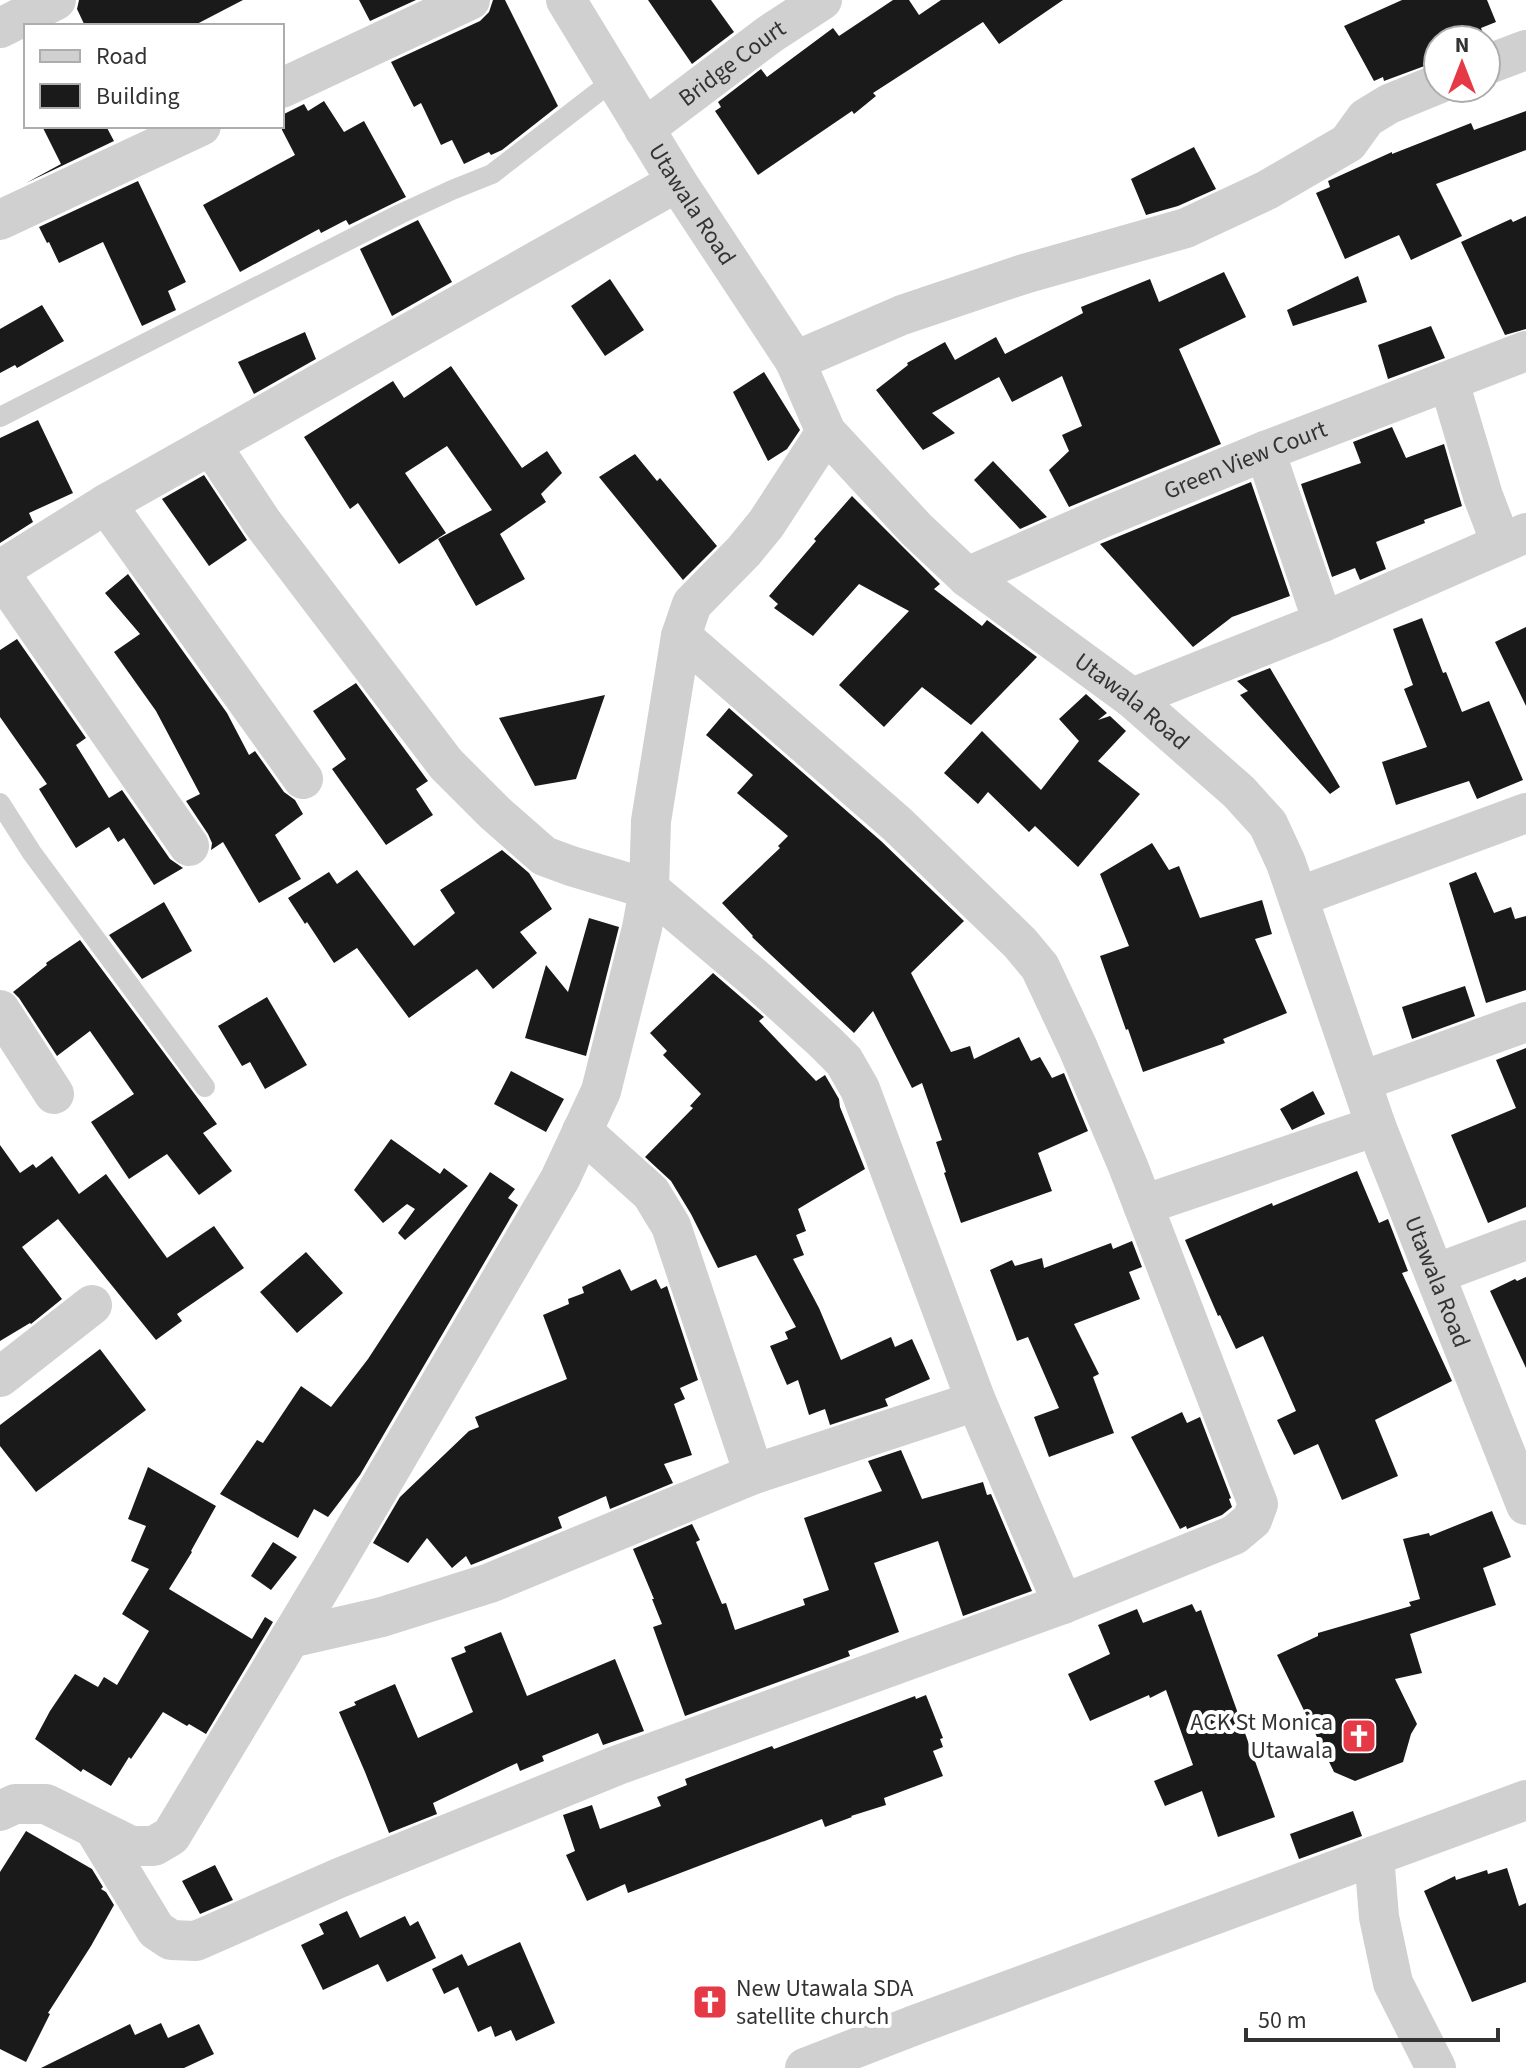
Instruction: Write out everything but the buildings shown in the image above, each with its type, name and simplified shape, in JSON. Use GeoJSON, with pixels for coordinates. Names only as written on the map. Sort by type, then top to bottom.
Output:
{"type":"FeatureCollection","features":[{"type":"Feature","properties":{"kind":"street"},"geometry":{"type":"LineString","coordinates":[[0,28],[56,0]]}},
{"type":"Feature","properties":{"kind":"street"},"geometry":{"type":"LineString","coordinates":[[284,87],[470,0]]}},
{"type":"Feature","properties":{"kind":"street","name":"Utawala Road"},"geometry":{"type":"LineString","coordinates":[[566,0],[677,182],[795,361],[826,432],[916,529],[967,577],[1132,698],[1239,792],[1268,824],[1286,863],[1376,1126],[1526,1505]]}},
{"type":"Feature","properties":{"kind":"street","name":"Bridge Court"},"geometry":{"type":"LineString","coordinates":[[644,129],[770,34],[822,0]]}},
{"type":"Feature","properties":{"kind":"street"},"geometry":{"type":"LineString","coordinates":[[1502,59],[1526,50]]}},
{"type":"Feature","properties":{"kind":"street"},"geometry":{"type":"LineString","coordinates":[[795,361],[902,315],[1024,274],[1186,228],[1267,190],[1348,143],[1366,118],[1389,104],[1422,91]]}},
{"type":"Feature","properties":{"kind":"street"},"geometry":{"type":"LineString","coordinates":[[0,220],[197,128]]}},
{"type":"Feature","properties":{"kind":"street"},"geometry":{"type":"LineString","coordinates":[[189,846],[0,572],[106,504],[677,182]]}},
{"type":"Feature","properties":{"kind":"street","name":"Green View Court"},"geometry":{"type":"LineString","coordinates":[[967,577],[1265,451],[1526,351]]}},
{"type":"Feature","properties":{"kind":"street"},"geometry":{"type":"LineString","coordinates":[[1132,698],[1323,622],[1513,538],[1483,496],[1449,382]]}},
{"type":"Feature","properties":{"kind":"street"},"geometry":{"type":"LineString","coordinates":[[0,1811],[15,1804],[46,1804],[131,1846],[154,1846],[171,1836],[290,1638],[560,1179],[601,1091],[649,889],[651,821],[681,636],[692,604],[766,524],[826,432]]}},
{"type":"Feature","properties":{"kind":"street"},"geometry":{"type":"LineString","coordinates":[[211,445],[262,522],[446,764],[495,813],[544,856],[649,889],[759,982],[844,1061],[860,1089],[976,1401],[1063,1604]]}},
{"type":"Feature","properties":{"kind":"street"},"geometry":{"type":"LineString","coordinates":[[1265,451],[1323,622]]}},
{"type":"Feature","properties":{"kind":"street"},"geometry":{"type":"LineString","coordinates":[[106,504],[303,779]]}},
{"type":"Feature","properties":{"kind":"street"},"geometry":{"type":"LineString","coordinates":[[94,1828],[156,1930],[171,1940],[196,1941],[339,1878],[618,1765],[1063,1604],[1234,1535],[1252,1520],[1258,1504],[1143,1205],[1078,1048],[1040,967],[1020,943],[897,824],[681,636]]}},
{"type":"Feature","properties":{"kind":"street"},"geometry":{"type":"LineString","coordinates":[[1298,897],[1526,813]]}},
{"type":"Feature","properties":{"kind":"street"},"geometry":{"type":"LineString","coordinates":[[0,1010],[54,1094]]}},
{"type":"Feature","properties":{"kind":"street"},"geometry":{"type":"LineString","coordinates":[[1362,1081],[1526,1022]]}},
{"type":"Feature","properties":{"kind":"street"},"geometry":{"type":"LineString","coordinates":[[1143,1205],[1376,1126]]}},
{"type":"Feature","properties":{"kind":"street"},"geometry":{"type":"LineString","coordinates":[[582,1131],[651,1193],[671,1226],[754,1474]]}},
{"type":"Feature","properties":{"kind":"street"},"geometry":{"type":"LineString","coordinates":[[1435,1274],[1526,1240]]}},
{"type":"Feature","properties":{"kind":"street"},"geometry":{"type":"LineString","coordinates":[[0,1377],[92,1305]]}},
{"type":"Feature","properties":{"kind":"street"},"geometry":{"type":"LineString","coordinates":[[290,1638],[382,1617],[490,1583],[754,1474],[976,1401]]}},
{"type":"Feature","properties":{"kind":"street"},"geometry":{"type":"LineString","coordinates":[[805,2068],[1526,1800]]}},
{"type":"Feature","properties":{"kind":"street"},"geometry":{"type":"LineString","coordinates":[[1374,1856],[1379,1917],[1393,1983],[1436,2068]]}},
{"type":"Feature","properties":{"kind":"lane"},"geometry":{"type":"LineString","coordinates":[[0,417],[400,214],[492,174],[615,79]]}},
{"type":"Feature","properties":{"kind":"lane"},"geometry":{"type":"LineString","coordinates":[[0,803],[32,853],[205,1087]]}},
{"type":"Feature","properties":{"kind":"place","name":"ACK St Monica Utawala"},"geometry":{"type":"Point","coordinates":[1359,1736]}},
{"type":"Feature","properties":{"kind":"place","name":"New Utawala SDA satellite church"},"geometry":{"type":"Point","coordinates":[710,2002]}}]}
